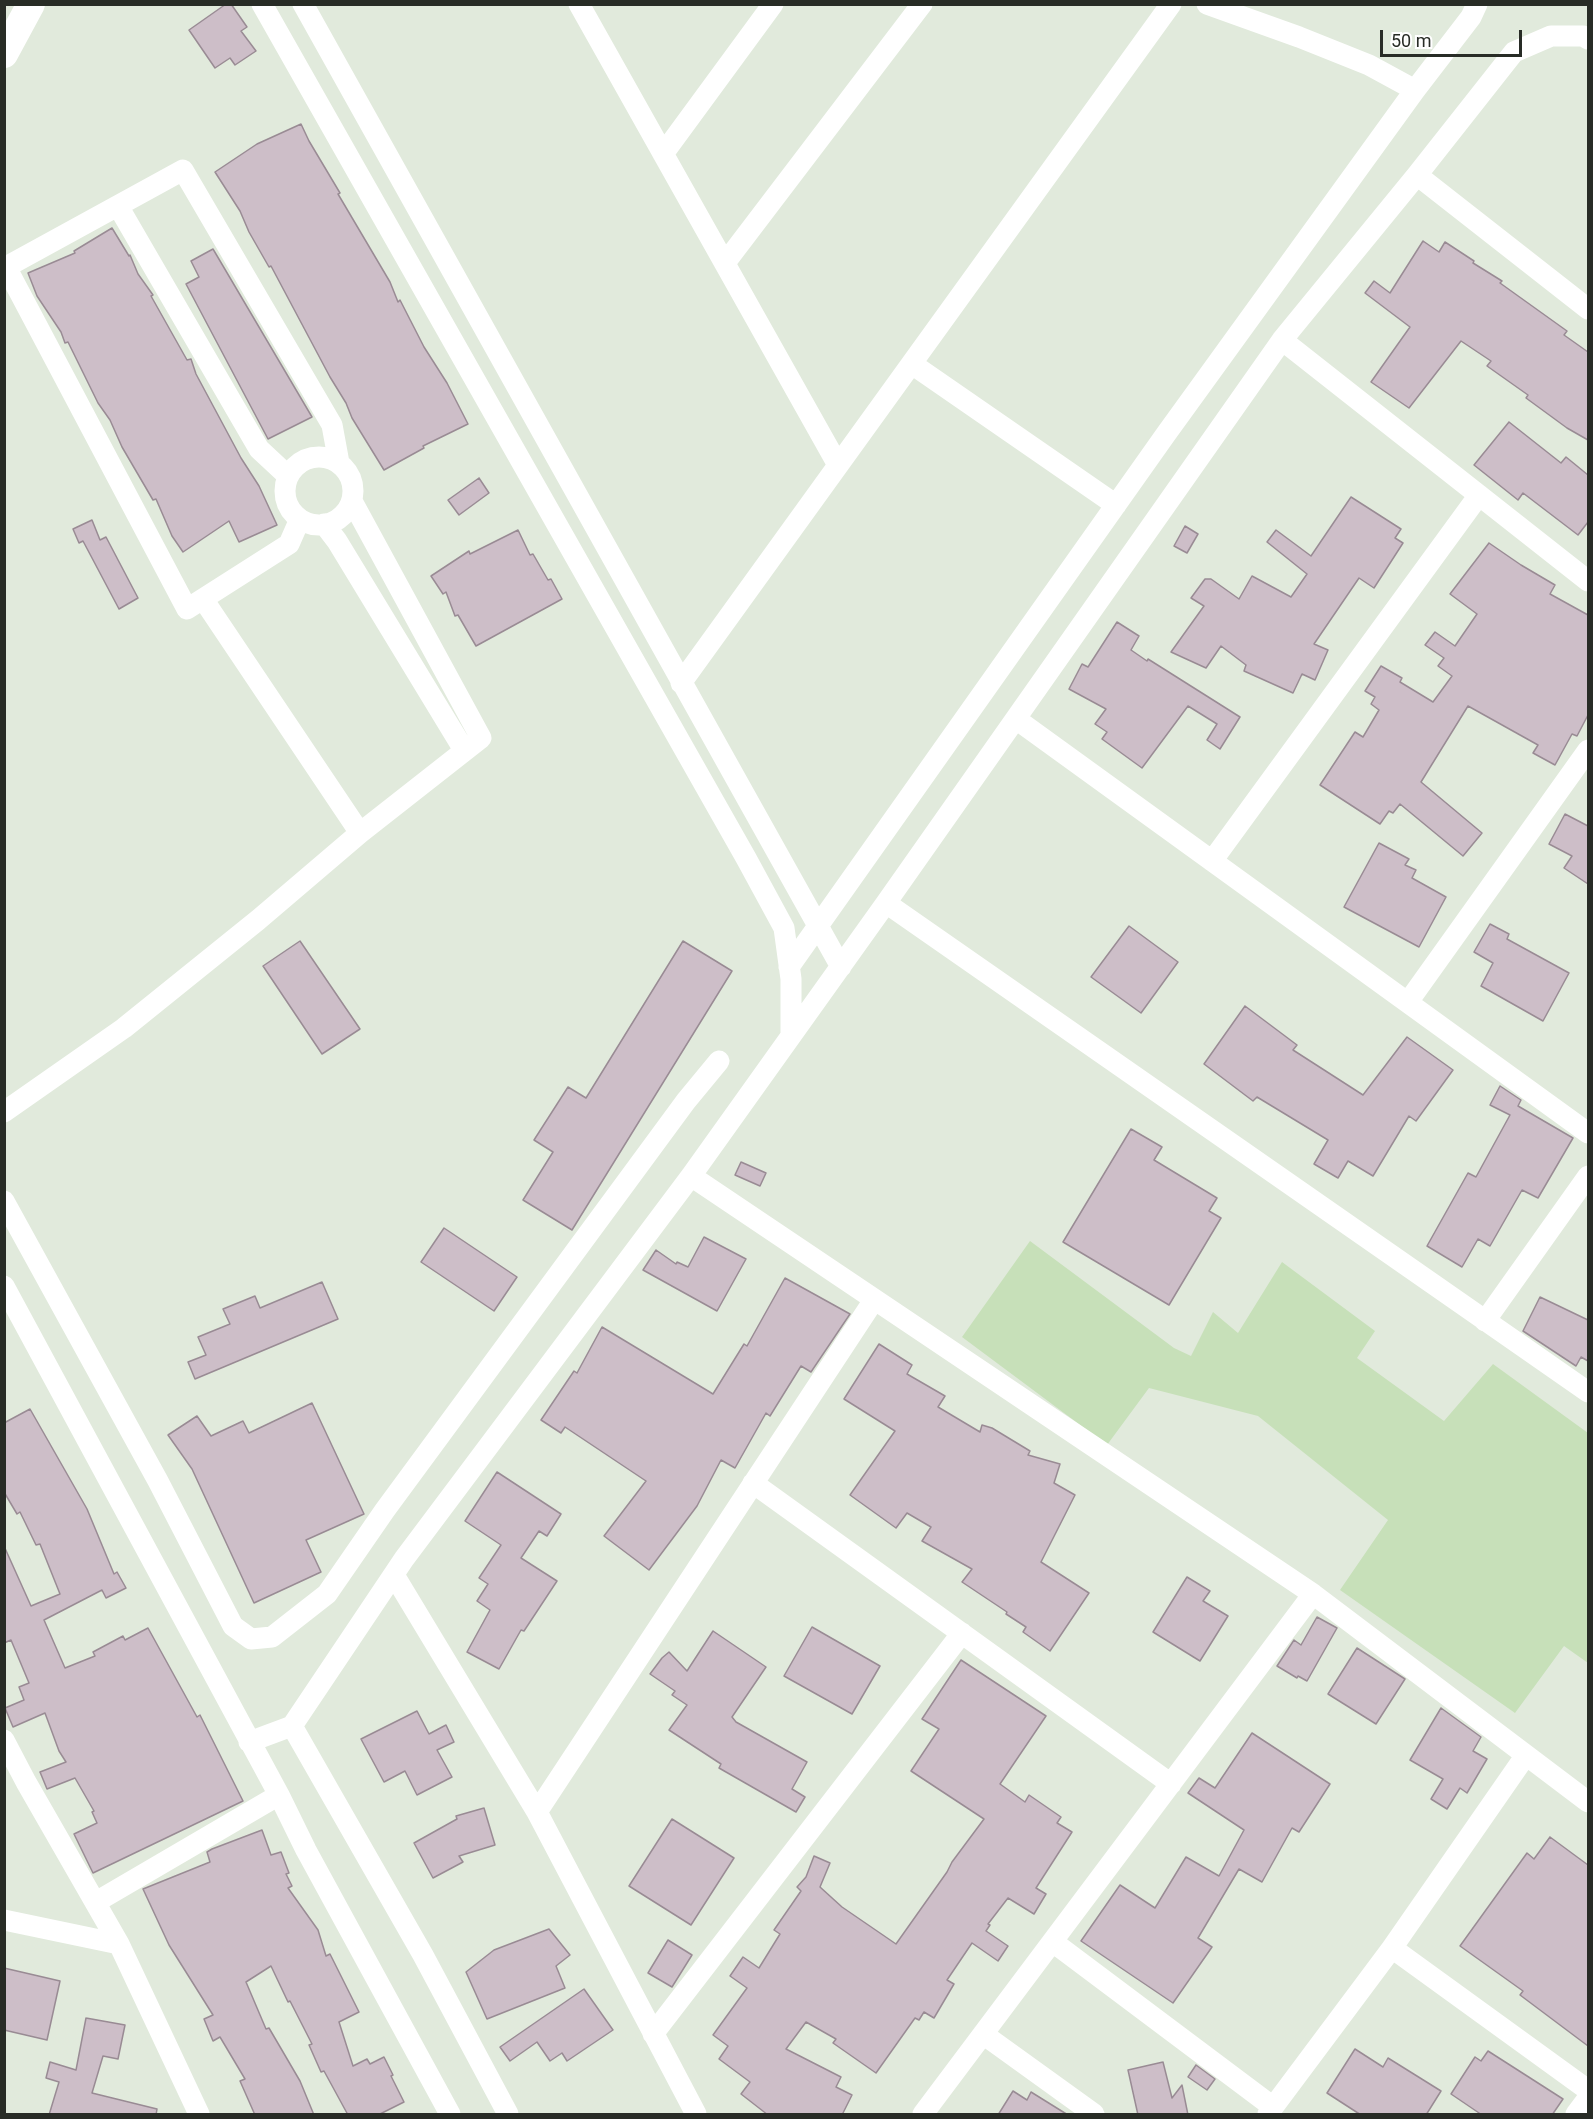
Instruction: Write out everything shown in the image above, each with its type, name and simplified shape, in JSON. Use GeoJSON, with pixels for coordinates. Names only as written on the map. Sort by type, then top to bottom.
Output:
{"type":"FeatureCollection","features":[{"type":"Feature","properties":{"kind":"main road"},"geometry":{"type":"LineString","coordinates":[[4,54],[31,4]]}},
{"type":"Feature","properties":{"kind":"street"},"geometry":{"type":"LineString","coordinates":[[262,4],[784,928],[789,967],[791,1036]]}},
{"type":"Feature","properties":{"kind":"street"},"geometry":{"type":"LineString","coordinates":[[601,4],[584,13],[838,465]]}},
{"type":"Feature","properties":{"kind":"street"},"geometry":{"type":"LineString","coordinates":[[663,154],[773,4]]}},
{"type":"Feature","properties":{"kind":"street"},"geometry":{"type":"LineString","coordinates":[[725,264],[922,4]]}},
{"type":"Feature","properties":{"kind":"street"},"geometry":{"type":"LineString","coordinates":[[681,683],[1171,4]]}},
{"type":"Feature","properties":{"kind":"street"},"geometry":{"type":"LineString","coordinates":[[1207,4],[1369,65],[1415,90]]}},
{"type":"Feature","properties":{"kind":"street"},"geometry":{"type":"LineString","coordinates":[[789,967],[1116,505],[1415,90],[1472,17],[1477,4]]}},
{"type":"Feature","properties":{"kind":"street"},"geometry":{"type":"LineString","coordinates":[[305,6],[840,967]]}},
{"type":"Feature","properties":{"kind":"street"},"geometry":{"type":"LineString","coordinates":[[249,1742],[292,1726],[394,1575],[691,1176],[886,903],[1282,340],[1514,52],[1551,36],[1583,36],[1588,39]]}},
{"type":"Feature","properties":{"kind":"street"},"geometry":{"type":"LineString","coordinates":[[300,519],[289,544],[186,609],[6,267],[183,170],[332,425],[339,463]]}},
{"type":"Feature","properties":{"kind":"street"},"geometry":{"type":"LineString","coordinates":[[1417,175],[1588,309]]}},
{"type":"Feature","properties":{"kind":"street"},"geometry":{"type":"LineString","coordinates":[[118,206],[259,449],[288,476]]}},
{"type":"Feature","properties":{"kind":"street"},"geometry":{"type":"LineString","coordinates":[[1282,340],[1588,581]]}},
{"type":"Feature","properties":{"kind":"street"},"geometry":{"type":"LineString","coordinates":[[912,364],[1116,505]]}},
{"type":"Feature","properties":{"kind":"street"},"geometry":{"type":"LineString","coordinates":[[321,456],[339,463],[347,470],[354,491],[352,501],[341,517],[333,522],[315,525],[300,519],[293,512],[285,495],[288,476],[302,461],[311,458],[321,456]]}},
{"type":"Feature","properties":{"kind":"street"},"geometry":{"type":"LineString","coordinates":[[1212,861],[1479,495]]}},
{"type":"Feature","properties":{"kind":"street"},"geometry":{"type":"LineString","coordinates":[[352,501],[473,744]]}},
{"type":"Feature","properties":{"kind":"street"},"geometry":{"type":"LineString","coordinates":[[324,524],[473,744]]}},
{"type":"Feature","properties":{"kind":"street"},"geometry":{"type":"LineString","coordinates":[[203,599],[360,833]]}},
{"type":"Feature","properties":{"kind":"street"},"geometry":{"type":"LineString","coordinates":[[1016,719],[1588,1133]]}},
{"type":"Feature","properties":{"kind":"street"},"geometry":{"type":"LineString","coordinates":[[4,1112],[124,1028],[258,920],[360,833],[473,744]]}},
{"type":"Feature","properties":{"kind":"street"},"geometry":{"type":"LineString","coordinates":[[1408,1002],[1588,750]]}},
{"type":"Feature","properties":{"kind":"street"},"geometry":{"type":"LineString","coordinates":[[886,903],[1588,1392]]}},
{"type":"Feature","properties":{"kind":"street"},"geometry":{"type":"LineString","coordinates":[[4,1201],[158,1481],[233,1626],[251,1639],[272,1637],[327,1594],[385,1510],[687,1101],[719,1061]]}},
{"type":"Feature","properties":{"kind":"street"},"geometry":{"type":"LineString","coordinates":[[691,1176],[1313,1594],[1588,1802]]}},
{"type":"Feature","properties":{"kind":"street"},"geometry":{"type":"LineString","coordinates":[[1485,1321],[1588,1176]]}},
{"type":"Feature","properties":{"kind":"street"},"geometry":{"type":"LineString","coordinates":[[4,1286],[450,2115]]}},
{"type":"Feature","properties":{"kind":"street"},"geometry":{"type":"LineString","coordinates":[[537,1812],[874,1299]]}},
{"type":"Feature","properties":{"kind":"street"},"geometry":{"type":"LineString","coordinates":[[753,1483],[1171,1784]]}},
{"type":"Feature","properties":{"kind":"street"},"geometry":{"type":"LineString","coordinates":[[394,1575],[537,1812],[696,2115]]}},
{"type":"Feature","properties":{"kind":"street"},"geometry":{"type":"LineString","coordinates":[[923,2115],[1313,1594]]}},
{"type":"Feature","properties":{"kind":"street"},"geometry":{"type":"LineString","coordinates":[[653,2034],[962,1633]]}},
{"type":"Feature","properties":{"kind":"street"},"geometry":{"type":"LineString","coordinates":[[292,1726],[423,1955],[508,2115]]}},
{"type":"Feature","properties":{"kind":"street"},"geometry":{"type":"LineString","coordinates":[[4,1740],[119,1944],[199,2115]]}},
{"type":"Feature","properties":{"kind":"street"},"geometry":{"type":"LineString","coordinates":[[1053,1942],[1270,2111],[1392,1948],[1526,1755]]}},
{"type":"Feature","properties":{"kind":"street"},"geometry":{"type":"LineString","coordinates":[[4,1777],[26,1782]]}},
{"type":"Feature","properties":{"kind":"street"},"geometry":{"type":"LineString","coordinates":[[96,1902],[279,1795]]}},
{"type":"Feature","properties":{"kind":"street"},"geometry":{"type":"LineString","coordinates":[[4,1920],[119,1944]]}},
{"type":"Feature","properties":{"kind":"street"},"geometry":{"type":"LineString","coordinates":[[1392,1948],[1588,2090]]}},
{"type":"Feature","properties":{"kind":"street"},"geometry":{"type":"LineString","coordinates":[[983,2034],[1094,2115]]}},
{"type":"Feature","properties":{"kind":"street"},"geometry":{"type":"LineString","coordinates":[[1576,2115],[1588,2098]]}},
{"type":"Feature","properties":{"kind":"green space"},"geometry":{"type":"Polygon","coordinates":[[[1030,1241],[1174,1348],[1191,1356],[1213,1312],[1238,1333],[1282,1262],[1375,1331],[1357,1358],[1444,1421],[1493,1364],[1588,1433],[1588,1663],[1564,1646],[1515,1713],[1340,1590],[1388,1520],[1258,1416],[1149,1388],[1107,1445],[962,1337],[1030,1241]]]}},
{"type":"Feature","properties":{"kind":"building"},"geometry":{"type":"Polygon","coordinates":[[[226,4],[231,4],[247,27],[241,31],[256,51],[235,65],[230,58],[215,68],[189,30],[226,4]]]}},
{"type":"Feature","properties":{"kind":"building"},"geometry":{"type":"Polygon","coordinates":[[[301,124],[340,193],[338,194],[390,282],[398,302],[400,300],[468,424],[423,446],[424,448],[384,470],[352,418],[271,266],[269,267],[249,232],[240,211],[215,172],[257,144],[301,124]]]}},
{"type":"Feature","properties":{"kind":"building"},"geometry":{"type":"Polygon","coordinates":[[[112,228],[130,255],[138,274],[153,295],[151,296],[187,360],[191,359],[196,374],[241,458],[259,486],[277,525],[239,542],[229,521],[183,552],[172,536],[156,499],[153,500],[122,447],[68,342],[65,343],[61,332],[37,296],[28,273],[75,253],[74,251],[112,228]]]}},
{"type":"Feature","properties":{"kind":"building"},"geometry":{"type":"Polygon","coordinates":[[[1423,241],[1439,252],[1445,242],[1474,261],[1473,263],[1502,281],[1500,283],[1567,331],[1564,335],[1588,352],[1588,440],[1567,428],[1526,398],[1528,395],[1487,366],[1491,361],[1461,341],[1409,408],[1371,382],[1410,327],[1365,293],[1374,281],[1390,293],[1423,241]]]}},
{"type":"Feature","properties":{"kind":"building"},"geometry":{"type":"Polygon","coordinates":[[[213,249],[312,417],[268,439],[186,284],[199,277],[191,261],[213,249]]]}},
{"type":"Feature","properties":{"kind":"building"},"geometry":{"type":"Polygon","coordinates":[[[1509,422],[1561,463],[1566,457],[1588,475],[1588,522],[1578,535],[1523,493],[1518,500],[1474,465],[1509,422]]]}},
{"type":"Feature","properties":{"kind":"building"},"geometry":{"type":"Polygon","coordinates":[[[479,478],[489,493],[459,515],[448,500],[479,478]]]}},
{"type":"Feature","properties":{"kind":"building"},"geometry":{"type":"Polygon","coordinates":[[[1351,497],[1401,529],[1395,538],[1403,543],[1374,588],[1359,578],[1314,644],[1328,650],[1315,680],[1302,674],[1293,693],[1244,671],[1246,665],[1221,646],[1206,668],[1171,652],[1204,606],[1191,598],[1205,579],[1211,579],[1239,599],[1252,576],[1291,597],[1307,574],[1267,542],[1276,530],[1311,556],[1351,497]]]}},
{"type":"Feature","properties":{"kind":"building"},"geometry":{"type":"Polygon","coordinates":[[[92,520],[100,540],[106,537],[138,598],[119,609],[83,541],[79,543],[73,529],[92,520]]]}},
{"type":"Feature","properties":{"kind":"building"},"geometry":{"type":"Polygon","coordinates":[[[1185,526],[1198,534],[1187,553],[1174,546],[1185,526]]]}},
{"type":"Feature","properties":{"kind":"building"},"geometry":{"type":"Polygon","coordinates":[[[518,530],[530,555],[533,554],[562,599],[476,646],[458,615],[455,616],[446,592],[443,594],[431,576],[469,551],[470,554],[518,530]]]}},
{"type":"Feature","properties":{"kind":"building"},"geometry":{"type":"Polygon","coordinates":[[[1489,543],[1555,585],[1550,594],[1588,615],[1588,715],[1577,736],[1572,734],[1555,765],[1533,753],[1538,745],[1468,706],[1421,782],[1482,833],[1463,856],[1400,804],[1393,813],[1389,811],[1380,824],[1320,785],[1355,732],[1363,737],[1379,710],[1371,704],[1375,697],[1365,691],[1381,666],[1402,678],[1400,682],[1433,702],[1452,676],[1438,666],[1444,658],[1425,645],[1435,632],[1455,646],[1477,614],[1450,594],[1489,543]]]}},
{"type":"Feature","properties":{"kind":"building"},"geometry":{"type":"Polygon","coordinates":[[[1117,622],[1139,636],[1131,650],[1240,717],[1220,749],[1207,740],[1217,724],[1188,706],[1142,768],[1102,739],[1107,732],[1095,724],[1106,709],[1069,689],[1082,664],[1088,667],[1117,622]]]}},
{"type":"Feature","properties":{"kind":"building"},"geometry":{"type":"Polygon","coordinates":[[[1565,814],[1588,826],[1588,884],[1564,868],[1572,856],[1549,844],[1565,814]]]}},
{"type":"Feature","properties":{"kind":"building"},"geometry":{"type":"Polygon","coordinates":[[[1379,843],[1409,859],[1405,865],[1416,870],[1412,878],[1446,897],[1419,947],[1344,907],[1379,843]]]}},
{"type":"Feature","properties":{"kind":"building"},"geometry":{"type":"Polygon","coordinates":[[[1490,924],[1509,934],[1507,939],[1569,973],[1543,1021],[1481,986],[1493,963],[1474,952],[1490,924]]]}},
{"type":"Feature","properties":{"kind":"building"},"geometry":{"type":"Polygon","coordinates":[[[1129,926],[1178,962],[1141,1013],[1091,977],[1129,926]]]}},
{"type":"Feature","properties":{"kind":"building"},"geometry":{"type":"Polygon","coordinates":[[[300,941],[360,1029],[322,1054],[263,966],[300,941]]]}},
{"type":"Feature","properties":{"kind":"building"},"geometry":{"type":"Polygon","coordinates":[[[683,941],[732,971],[572,1230],[523,1200],[553,1152],[534,1140],[568,1087],[586,1098],[683,941]]]}},
{"type":"Feature","properties":{"kind":"building"},"geometry":{"type":"Polygon","coordinates":[[[1245,1006],[1297,1045],[1293,1050],[1363,1095],[1407,1037],[1453,1070],[1416,1121],[1409,1116],[1373,1176],[1348,1161],[1338,1178],[1314,1164],[1328,1140],[1257,1097],[1253,1101],[1204,1064],[1245,1006]]]}},
{"type":"Feature","properties":{"kind":"building"},"geometry":{"type":"Polygon","coordinates":[[[1500,1086],[1521,1100],[1518,1106],[1573,1138],[1538,1198],[1522,1190],[1490,1246],[1478,1239],[1462,1267],[1427,1246],[1468,1173],[1476,1177],[1510,1115],[1490,1105],[1500,1086]]]}},
{"type":"Feature","properties":{"kind":"building"},"geometry":{"type":"Polygon","coordinates":[[[1131,1129],[1162,1147],[1154,1160],[1217,1198],[1209,1211],[1221,1218],[1169,1305],[1063,1242],[1131,1129]]]}},
{"type":"Feature","properties":{"kind":"building"},"geometry":{"type":"Polygon","coordinates":[[[741,1162],[766,1173],[760,1186],[735,1175],[741,1162]]]}},
{"type":"Feature","properties":{"kind":"building"},"geometry":{"type":"Polygon","coordinates":[[[444,1228],[517,1277],[494,1311],[421,1262],[444,1228]]]}},
{"type":"Feature","properties":{"kind":"building"},"geometry":{"type":"Polygon","coordinates":[[[704,1237],[746,1259],[717,1311],[643,1270],[656,1250],[676,1264],[677,1262],[688,1267],[704,1237]]]}},
{"type":"Feature","properties":{"kind":"building"},"geometry":{"type":"Polygon","coordinates":[[[785,1278],[850,1314],[811,1372],[801,1366],[770,1416],[766,1413],[735,1468],[721,1460],[697,1506],[649,1570],[604,1536],[646,1481],[565,1427],[561,1433],[541,1420],[574,1371],[577,1373],[602,1327],[713,1394],[744,1344],[747,1346],[785,1278]]]}},
{"type":"Feature","properties":{"kind":"building"},"geometry":{"type":"Polygon","coordinates":[[[322,1282],[338,1319],[195,1379],[188,1362],[206,1355],[198,1337],[230,1324],[223,1309],[255,1296],[260,1308],[322,1282]]]}},
{"type":"Feature","properties":{"kind":"building"},"geometry":{"type":"Polygon","coordinates":[[[1540,1297],[1588,1320],[1588,1361],[1581,1357],[1576,1366],[1523,1331],[1540,1297]]]}},
{"type":"Feature","properties":{"kind":"building"},"geometry":{"type":"Polygon","coordinates":[[[879,1344],[912,1365],[907,1374],[945,1396],[938,1407],[980,1432],[982,1425],[992,1428],[1030,1451],[1028,1455],[1060,1464],[1054,1483],[1075,1495],[1041,1562],[1089,1593],[1050,1651],[1023,1632],[1026,1627],[1006,1614],[1007,1612],[962,1582],[972,1569],[922,1541],[931,1527],[907,1513],[896,1528],[850,1495],[895,1431],[844,1399],[879,1344]]]}},
{"type":"Feature","properties":{"kind":"building"},"geometry":{"type":"Polygon","coordinates":[[[312,1403],[364,1514],[306,1540],[321,1572],[254,1603],[192,1469],[168,1435],[197,1416],[211,1436],[243,1421],[249,1433],[312,1403]]]}},
{"type":"Feature","properties":{"kind":"building"},"geometry":{"type":"Polygon","coordinates":[[[30,1409],[87,1509],[114,1574],[117,1572],[126,1588],[106,1598],[102,1590],[44,1620],[65,1668],[95,1656],[93,1652],[123,1636],[125,1640],[148,1628],[197,1717],[200,1715],[243,1801],[93,1873],[74,1834],[97,1823],[92,1812],[94,1811],[75,1778],[47,1789],[40,1772],[66,1762],[59,1751],[45,1713],[13,1727],[5,1708],[24,1700],[19,1687],[29,1683],[11,1640],[4,1643],[4,1546],[31,1606],[60,1594],[40,1544],[36,1545],[20,1512],[17,1514],[4,1492],[4,1423],[30,1409]]]}},
{"type":"Feature","properties":{"kind":"building"},"geometry":{"type":"Polygon","coordinates":[[[497,1472],[561,1514],[547,1536],[539,1531],[521,1558],[557,1581],[524,1631],[521,1630],[499,1669],[467,1652],[490,1610],[477,1601],[488,1584],[479,1578],[501,1545],[465,1521],[497,1472]]]}},
{"type":"Feature","properties":{"kind":"building"},"geometry":{"type":"Polygon","coordinates":[[[1187,1577],[1210,1591],[1203,1601],[1228,1616],[1200,1661],[1153,1632],[1187,1577]]]}},
{"type":"Feature","properties":{"kind":"building"},"geometry":{"type":"Polygon","coordinates":[[[1317,1617],[1337,1628],[1307,1681],[1277,1666],[1294,1640],[1301,1645],[1317,1617]]]}},
{"type":"Feature","properties":{"kind":"building"},"geometry":{"type":"Polygon","coordinates":[[[812,1627],[880,1666],[852,1714],[784,1676],[812,1627]]]}},
{"type":"Feature","properties":{"kind":"building"},"geometry":{"type":"Polygon","coordinates":[[[713,1631],[766,1667],[732,1717],[736,1722],[807,1762],[792,1789],[805,1797],[796,1812],[719,1768],[721,1764],[669,1730],[687,1705],[672,1695],[675,1691],[650,1674],[669,1652],[687,1671],[713,1631]]]}},
{"type":"Feature","properties":{"kind":"building"},"geometry":{"type":"Polygon","coordinates":[[[1357,1648],[1405,1679],[1376,1724],[1328,1694],[1357,1648]]]}},
{"type":"Feature","properties":{"kind":"building"},"geometry":{"type":"Polygon","coordinates":[[[961,1660],[1046,1716],[1000,1784],[1025,1802],[1029,1795],[1061,1817],[1057,1823],[1072,1832],[1036,1888],[1046,1894],[1034,1914],[1008,1898],[988,1924],[990,1925],[986,1931],[1008,1946],[998,1961],[972,1943],[947,1980],[954,1984],[934,2018],[924,2012],[919,2020],[915,2018],[876,2073],[833,2043],[836,2039],[806,2022],[786,2049],[841,2077],[836,2087],[852,2095],[842,2115],[768,2115],[741,2094],[750,2082],[719,2059],[728,2046],[713,2035],[747,1988],[730,1976],[743,1957],[759,1968],[780,1934],[774,1930],[801,1891],[797,1887],[806,1877],[814,1856],[830,1863],[820,1887],[842,1907],[896,1944],[984,1819],[911,1771],[939,1729],[922,1719],[961,1660]]]}},
{"type":"Feature","properties":{"kind":"building"},"geometry":{"type":"Polygon","coordinates":[[[1441,1708],[1481,1737],[1473,1751],[1487,1759],[1467,1793],[1460,1788],[1447,1809],[1431,1799],[1443,1779],[1410,1760],[1441,1708]]]}},
{"type":"Feature","properties":{"kind":"building"},"geometry":{"type":"Polygon","coordinates":[[[417,1711],[429,1734],[446,1725],[454,1742],[437,1750],[452,1777],[417,1795],[405,1771],[384,1782],[361,1739],[417,1711]]]}},
{"type":"Feature","properties":{"kind":"building"},"geometry":{"type":"Polygon","coordinates":[[[1252,1733],[1330,1784],[1299,1832],[1292,1828],[1262,1882],[1239,1869],[1198,1938],[1212,1947],[1173,2003],[1081,1941],[1120,1885],[1155,1908],[1186,1857],[1219,1876],[1244,1830],[1188,1793],[1199,1778],[1215,1788],[1252,1733]]]}},
{"type":"Feature","properties":{"kind":"building"},"geometry":{"type":"Polygon","coordinates":[[[484,1808],[495,1845],[459,1856],[463,1862],[433,1878],[414,1843],[457,1819],[456,1816],[484,1808]]]}},
{"type":"Feature","properties":{"kind":"building"},"geometry":{"type":"Polygon","coordinates":[[[672,1819],[734,1858],[691,1925],[629,1886],[672,1819]]]}},
{"type":"Feature","properties":{"kind":"building"},"geometry":{"type":"Polygon","coordinates":[[[262,1830],[271,1855],[281,1852],[289,1873],[286,1874],[292,1886],[288,1888],[318,1930],[326,1956],[330,1954],[359,2012],[339,2022],[353,2066],[367,2059],[370,2064],[384,2057],[404,2102],[378,2115],[348,2115],[324,2071],[321,2072],[309,2045],[312,2044],[271,1966],[246,1982],[266,2029],[269,2028],[300,2081],[314,2115],[255,2115],[240,2081],[245,2079],[220,2037],[213,2041],[204,2019],[213,2015],[169,1945],[143,1889],[210,1862],[207,1852],[262,1830]]]}},
{"type":"Feature","properties":{"kind":"building"},"geometry":{"type":"Polygon","coordinates":[[[1550,1837],[1588,1865],[1588,2046],[1520,1995],[1523,1991],[1460,1946],[1527,1853],[1534,1859],[1550,1837]]]}},
{"type":"Feature","properties":{"kind":"building"},"geometry":{"type":"Polygon","coordinates":[[[549,1929],[570,1955],[556,1966],[565,1988],[487,2019],[466,1972],[494,1950],[549,1929]]]}},
{"type":"Feature","properties":{"kind":"building"},"geometry":{"type":"Polygon","coordinates":[[[668,1940],[692,1955],[672,1987],[648,1973],[668,1940]]]}},
{"type":"Feature","properties":{"kind":"building"},"geometry":{"type":"Polygon","coordinates":[[[4,1968],[60,1981],[47,2040],[4,2030],[4,1968]]]}},
{"type":"Feature","properties":{"kind":"building"},"geometry":{"type":"Polygon","coordinates":[[[584,1989],[613,2030],[567,2061],[562,2053],[550,2061],[537,2042],[510,2061],[500,2047],[584,1989]]]}},
{"type":"Feature","properties":{"kind":"building"},"geometry":{"type":"Polygon","coordinates":[[[86,2018],[125,2025],[118,2059],[103,2056],[92,2093],[157,2109],[156,2115],[49,2115],[59,2082],[46,2078],[50,2062],[76,2070],[86,2018]]]}},
{"type":"Feature","properties":{"kind":"building"},"geometry":{"type":"Polygon","coordinates":[[[1355,2049],[1383,2067],[1388,2058],[1441,2091],[1426,2115],[1361,2115],[1327,2093],[1355,2049]]]}},
{"type":"Feature","properties":{"kind":"building"},"geometry":{"type":"Polygon","coordinates":[[[1488,2051],[1563,2099],[1552,2115],[1482,2115],[1451,2094],[1475,2057],[1481,2061],[1488,2051]]]}},
{"type":"Feature","properties":{"kind":"building"},"geometry":{"type":"Polygon","coordinates":[[[1163,2062],[1172,2098],[1182,2085],[1188,2115],[1138,2115],[1128,2070],[1163,2062]]]}},
{"type":"Feature","properties":{"kind":"building"},"geometry":{"type":"Polygon","coordinates":[[[1196,2065],[1215,2079],[1207,2090],[1188,2077],[1196,2065]]]}},
{"type":"Feature","properties":{"kind":"building"},"geometry":{"type":"Polygon","coordinates":[[[1013,2091],[1027,2100],[1031,2092],[1068,2115],[998,2115],[1013,2091]]]}}]}
